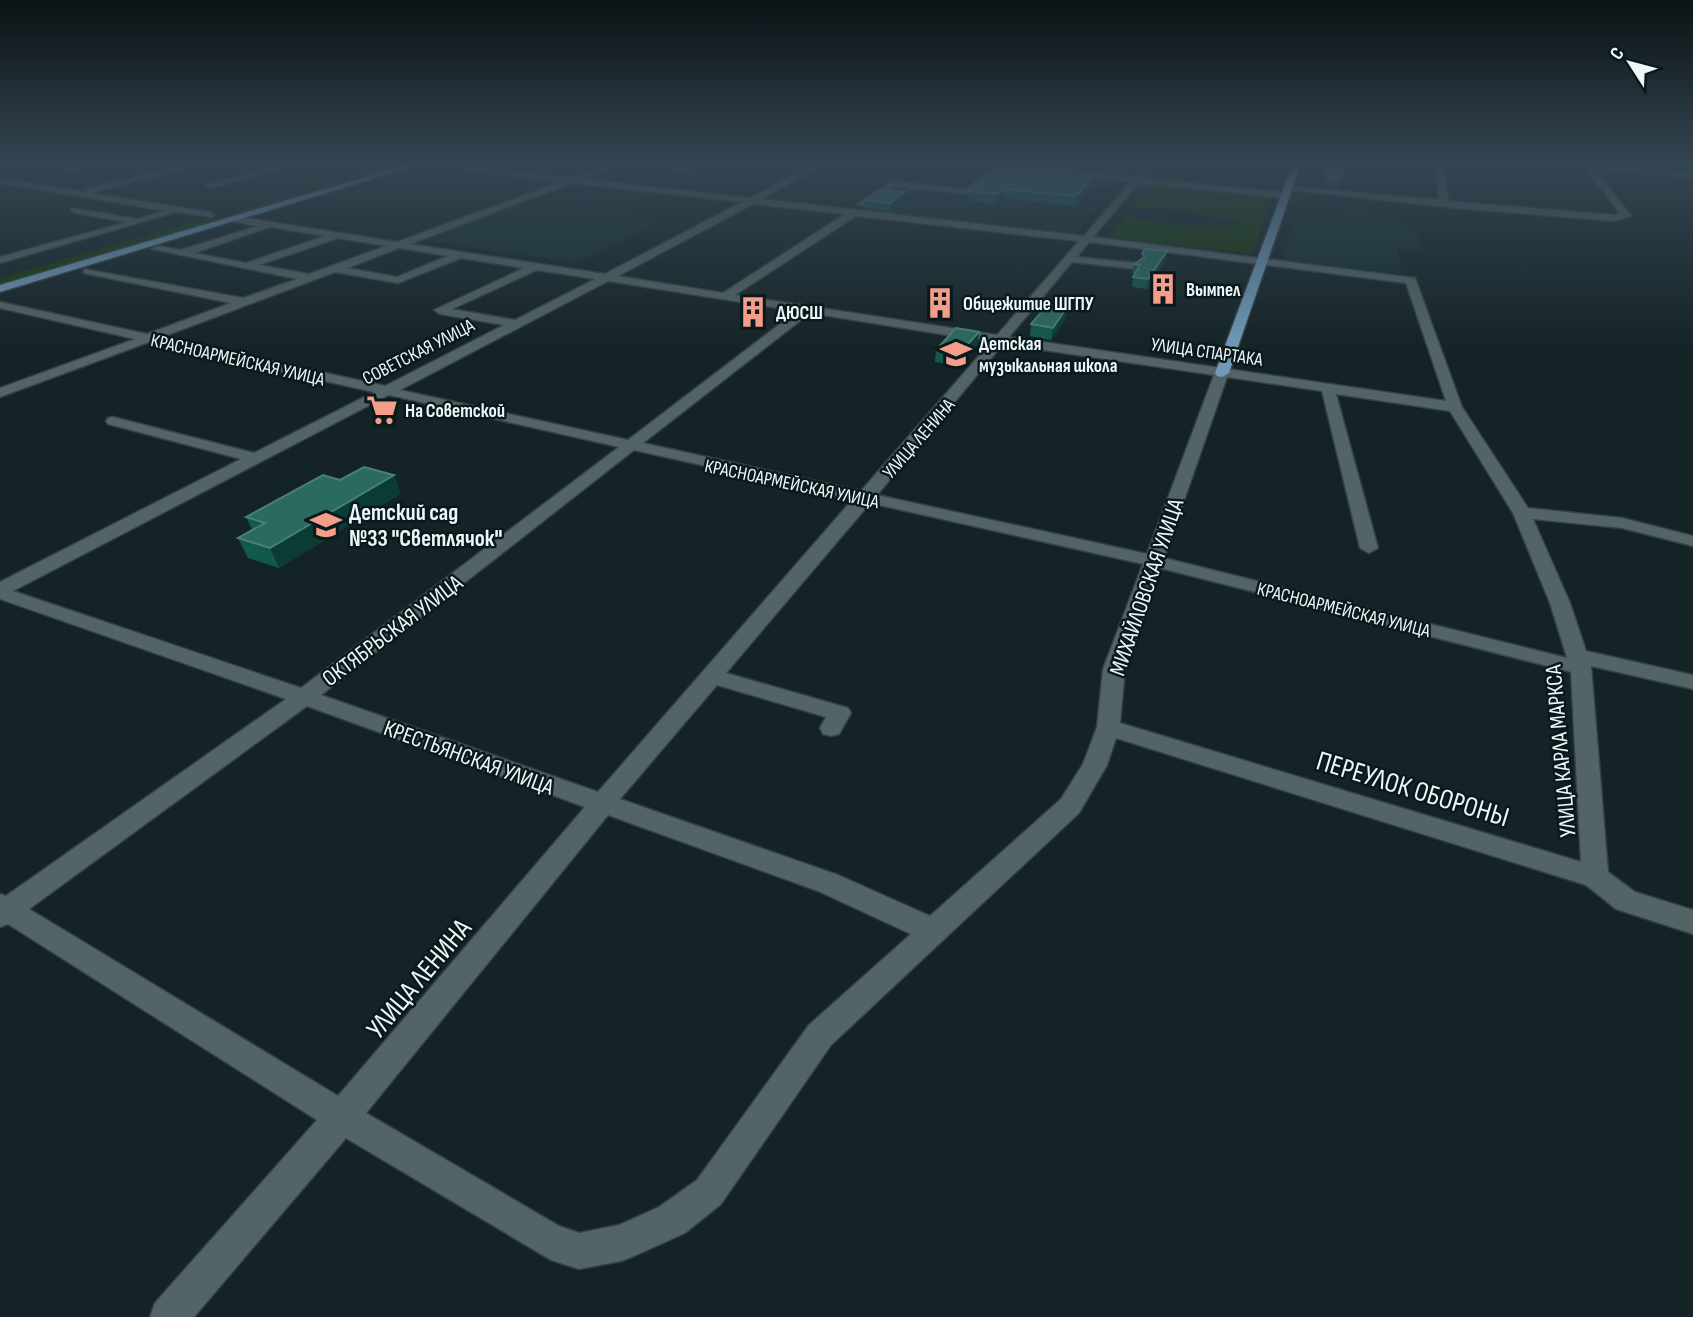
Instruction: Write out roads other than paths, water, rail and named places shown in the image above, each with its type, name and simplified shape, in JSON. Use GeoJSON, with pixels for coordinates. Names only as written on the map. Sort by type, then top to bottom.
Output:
{"type":"FeatureCollection","features":[{"type":"Feature","properties":{"kind":"main road"},"geometry":{"type":"LineString","coordinates":[[0,289],[206,227]]}},
{"type":"Feature","properties":{"kind":"main road","name":"МИХАЙЛОВСКАЯ УЛИЦА"},"geometry":{"type":"LineString","coordinates":[[1222,373],[1273,227]]}},
{"type":"Feature","properties":{"kind":"street"},"geometry":{"type":"LineString","coordinates":[[0,260],[116,227]]}},
{"type":"Feature","properties":{"kind":"street"},"geometry":{"type":"LineString","coordinates":[[181,253],[263,227]]}},
{"type":"Feature","properties":{"kind":"street","name":"УЛИЦА СПАРТАКА"},"geometry":{"type":"LineString","coordinates":[[288,227],[1002,340],[1455,407]]}},
{"type":"Feature","properties":{"kind":"street"},"geometry":{"type":"LineString","coordinates":[[0,393],[445,227]]}},
{"type":"Feature","properties":{"kind":"street","name":"СОВЕТСКАЯ УЛИЦА"},"geometry":{"type":"LineString","coordinates":[[0,591],[702,227]]}},
{"type":"Feature","properties":{"kind":"street"},"geometry":{"type":"LineString","coordinates":[[727,295],[829,227]]}},
{"type":"Feature","properties":{"kind":"street"},"geometry":{"type":"LineString","coordinates":[[977,227],[1262,262]]}},
{"type":"Feature","properties":{"kind":"street","name":"УЛИЦА ЛЕНИНА"},"geometry":{"type":"LineString","coordinates":[[169,1317],[342,1117],[601,804],[1098,227]]}},
{"type":"Feature","properties":{"kind":"street"},"geometry":{"type":"LineString","coordinates":[[247,266],[339,235]]}},
{"type":"Feature","properties":{"kind":"street"},"geometry":{"type":"LineString","coordinates":[[157,249],[310,278]]}},
{"type":"Feature","properties":{"kind":"street"},"geometry":{"type":"LineString","coordinates":[[334,269],[398,280],[463,254]]}},
{"type":"Feature","properties":{"kind":"street"},"geometry":{"type":"LineString","coordinates":[[1071,258],[1136,266]]}},
{"type":"Feature","properties":{"kind":"street","name":"УЛИЦА КАРЛА МАРКСА"},"geometry":{"type":"LineString","coordinates":[[1262,262],[1411,280],[1455,407],[1522,513],[1560,603],[1579,662],[1595,877]]}},
{"type":"Feature","properties":{"kind":"street"},"geometry":{"type":"LineString","coordinates":[[516,324],[440,310],[538,266]]}},
{"type":"Feature","properties":{"kind":"street"},"geometry":{"type":"LineString","coordinates":[[88,271],[245,302]]}},
{"type":"Feature","properties":{"kind":"street","name":"КРАСНОАРМЕЙСКАЯ УЛИЦА"},"geometry":{"type":"LineString","coordinates":[[0,305],[1153,561],[1579,662],[1693,682]]}},
{"type":"Feature","properties":{"kind":"street","name":"ОКТЯБРЬСКАЯ УЛИЦА"},"geometry":{"type":"LineString","coordinates":[[3,910],[304,697],[809,308]]}},
{"type":"Feature","properties":{"kind":"street","name":"МИХАЙЛОВСКАЯ УЛИЦА"},"geometry":{"type":"LineString","coordinates":[[3,910],[551,1242],[579,1251],[621,1243],[671,1220],[709,1192],[820,1035],[1070,806],[1095,765],[1108,727],[1114,669],[1222,373]]}},
{"type":"Feature","properties":{"kind":"street"},"geometry":{"type":"LineString","coordinates":[[1328,388],[1369,548]]}},
{"type":"Feature","properties":{"kind":"street"},"geometry":{"type":"LineString","coordinates":[[113,421],[254,458]]}},
{"type":"Feature","properties":{"kind":"street"},"geometry":{"type":"LineString","coordinates":[[1522,513],[1622,523],[1693,541]]}},
{"type":"Feature","properties":{"kind":"street","name":"КРЕСТЬЯНСКАЯ УЛИЦА"},"geometry":{"type":"LineString","coordinates":[[0,591],[828,883],[934,931]]}},
{"type":"Feature","properties":{"kind":"street"},"geometry":{"type":"LineString","coordinates":[[712,677],[841,713],[831,728]]}},
{"type":"Feature","properties":{"kind":"street","name":"ПЕРЕУЛОК ОБОРОНЫ"},"geometry":{"type":"LineString","coordinates":[[1108,727],[1595,877],[1626,901],[1693,922]]}},
{"type":"Feature","properties":{"kind":"place","name":"Вымпел"},"geometry":{"type":"Point","coordinates":[1163,289]}},
{"type":"Feature","properties":{"kind":"place","name":"Общежитие ШГПУ"},"geometry":{"type":"Point","coordinates":[940,303]}},
{"type":"Feature","properties":{"kind":"place","name":"ДЮСШ"},"geometry":{"type":"Point","coordinates":[753,312]}},
{"type":"Feature","properties":{"kind":"place","name":"Детская музыкальная школа"},"geometry":{"type":"Point","coordinates":[956,354]}},
{"type":"Feature","properties":{"kind":"place","name":"На Советской"},"geometry":{"type":"Point","coordinates":[382,410]}},
{"type":"Feature","properties":{"kind":"place","name":"Детский сад №33 \"Светлячок\""},"geometry":{"type":"Point","coordinates":[326,525]}}]}
